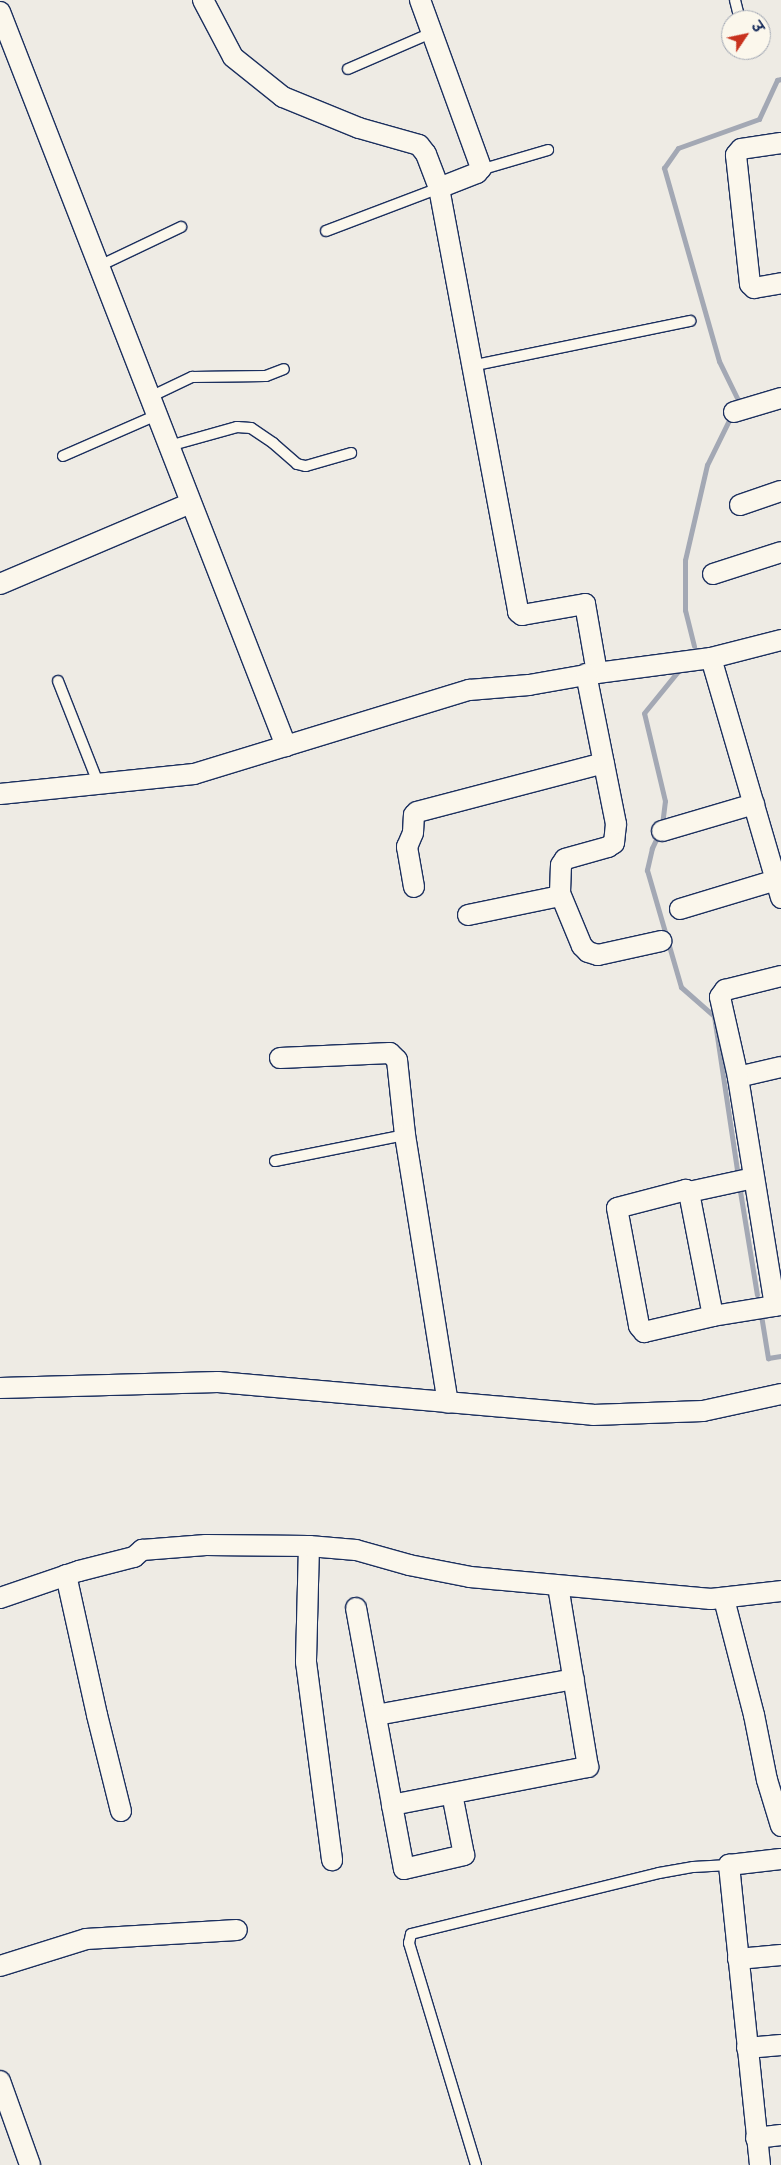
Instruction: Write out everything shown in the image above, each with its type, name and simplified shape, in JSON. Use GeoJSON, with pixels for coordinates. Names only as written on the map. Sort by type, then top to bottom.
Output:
{"type":"FeatureCollection","features":[{"type":"Feature","properties":{"kind":"street"},"geometry":{"type":"LineString","coordinates":[[203,0],[233,57],[283,97],[359,128],[419,145],[433,167],[439,188],[518,612],[522,615],[585,604],[591,674],[616,836],[614,843],[608,847],[565,860],[561,865],[560,893],[582,946],[588,952],[598,955],[661,941]]}},
{"type":"Feature","properties":{"kind":"street"},"geometry":{"type":"LineString","coordinates":[[420,0],[480,170],[439,188]]}},
{"type":"Feature","properties":{"kind":"street"},"geometry":{"type":"LineString","coordinates":[[0,12],[286,746]]}},
{"type":"Feature","properties":{"kind":"street"},"geometry":{"type":"LineString","coordinates":[[781,143],[741,149],[736,156],[750,284],[754,288],[781,282]]}},
{"type":"Feature","properties":{"kind":"street"},"geometry":{"type":"LineString","coordinates":[[734,412],[781,398]]}},
{"type":"Feature","properties":{"kind":"street"},"geometry":{"type":"LineString","coordinates":[[740,506],[781,491]]}},
{"type":"Feature","properties":{"kind":"street"},"geometry":{"type":"LineString","coordinates":[[0,584],[191,503]]}},
{"type":"Feature","properties":{"kind":"street"},"geometry":{"type":"LineString","coordinates":[[713,574],[781,552]]}},
{"type":"Feature","properties":{"kind":"street"},"geometry":{"type":"LineString","coordinates":[[0,794],[98,786],[194,774],[469,690],[528,685],[591,674],[711,658],[781,640]]}},
{"type":"Feature","properties":{"kind":"street"},"geometry":{"type":"LineString","coordinates":[[680,909],[778,889],[711,658]]}},
{"type":"Feature","properties":{"kind":"street"},"geometry":{"type":"LineString","coordinates":[[414,886],[407,846],[413,833],[414,815],[417,812],[604,763]]}},
{"type":"Feature","properties":{"kind":"street"},"geometry":{"type":"LineString","coordinates":[[662,830],[754,804]]}},
{"type":"Feature","properties":{"kind":"street"},"geometry":{"type":"LineString","coordinates":[[468,915],[555,897],[560,893]]}},
{"type":"Feature","properties":{"kind":"street"},"geometry":{"type":"LineString","coordinates":[[744,1180],[689,1192],[686,1190],[620,1206],[616,1213],[639,1326],[644,1332],[713,1316],[778,1305],[744,1180],[738,1077],[720,997],[721,993],[725,990],[781,976]]}},
{"type":"Feature","properties":{"kind":"street"},"geometry":{"type":"LineString","coordinates":[[280,1058],[390,1053],[397,1060],[405,1135],[448,1403]]}},
{"type":"Feature","properties":{"kind":"street"},"geometry":{"type":"LineString","coordinates":[[738,1077],[781,1067]]}},
{"type":"Feature","properties":{"kind":"street"},"geometry":{"type":"LineString","coordinates":[[689,1192],[713,1316]]}},
{"type":"Feature","properties":{"kind":"street"},"geometry":{"type":"LineString","coordinates":[[0,1388],[218,1382],[592,1416],[703,1411],[781,1394]]}},
{"type":"Feature","properties":{"kind":"street"},"geometry":{"type":"LineString","coordinates":[[0,1598],[66,1576],[134,1557],[142,1550],[206,1545],[309,1546],[356,1550],[409,1565],[470,1577],[558,1586],[724,1599],[781,1591]]}},
{"type":"Feature","properties":{"kind":"street"},"geometry":{"type":"LineString","coordinates":[[309,1546],[305,1626],[306,1662],[332,1860]]}},
{"type":"Feature","properties":{"kind":"street"},"geometry":{"type":"LineString","coordinates":[[66,1576],[97,1715],[121,1810]]}},
{"type":"Feature","properties":{"kind":"street"},"geometry":{"type":"LineString","coordinates":[[392,1805],[588,1767],[558,1586]]}},
{"type":"Feature","properties":{"kind":"street"},"geometry":{"type":"LineString","coordinates":[[724,1599],[754,1715],[767,1780],[781,1826]]}},
{"type":"Feature","properties":{"kind":"street"},"geometry":{"type":"LineString","coordinates":[[356,1608],[404,1869],[464,1856],[452,1794]]}},
{"type":"Feature","properties":{"kind":"street"},"geometry":{"type":"LineString","coordinates":[[376,1715],[574,1679]]}},
{"type":"Feature","properties":{"kind":"street"},"geometry":{"type":"LineString","coordinates":[[760,2165],[729,1865],[781,1859]]}},
{"type":"Feature","properties":{"kind":"street"},"geometry":{"type":"LineString","coordinates":[[0,1966],[86,1940],[237,1930]]}},
{"type":"Feature","properties":{"kind":"street"},"geometry":{"type":"LineString","coordinates":[[738,1959],[781,1955]]}},
{"type":"Feature","properties":{"kind":"street"},"geometry":{"type":"LineString","coordinates":[[747,2048],[781,2046]]}},
{"type":"Feature","properties":{"kind":"street"},"geometry":{"type":"LineString","coordinates":[[0,2082],[30,2165]]}},
{"type":"Feature","properties":{"kind":"street"},"geometry":{"type":"LineString","coordinates":[[756,2138],[781,2135]]}},
{"type":"Feature","properties":{"kind":"lane"},"geometry":{"type":"LineString","coordinates":[[348,69],[431,33]]}},
{"type":"Feature","properties":{"kind":"lane"},"geometry":{"type":"LineString","coordinates":[[480,170],[548,150]]}},
{"type":"Feature","properties":{"kind":"lane"},"geometry":{"type":"LineString","coordinates":[[326,231],[439,188]]}},
{"type":"Feature","properties":{"kind":"lane"},"geometry":{"type":"LineString","coordinates":[[99,266],[181,227]]}},
{"type":"Feature","properties":{"kind":"lane"},"geometry":{"type":"LineString","coordinates":[[471,366],[690,321]]}},
{"type":"Feature","properties":{"kind":"lane"},"geometry":{"type":"LineString","coordinates":[[63,456],[153,406],[192,377],[266,376],[284,369]]}},
{"type":"Feature","properties":{"kind":"lane"},"geometry":{"type":"LineString","coordinates":[[169,446],[237,426],[251,428],[273,443],[297,464],[306,466],[352,453]]}},
{"type":"Feature","properties":{"kind":"lane"},"geometry":{"type":"LineString","coordinates":[[58,681],[98,786]]}},
{"type":"Feature","properties":{"kind":"lane"},"geometry":{"type":"LineString","coordinates":[[275,1161],[405,1135]]}},
{"type":"Feature","properties":{"kind":"lane"},"geometry":{"type":"LineString","coordinates":[[476,2165],[409,1943],[411,1934],[659,1873],[693,1867],[729,1865]]}},
{"type":"Feature","properties":{"kind":"waterway"},"geometry":{"type":"LineString","coordinates":[[736,406],[738,400],[719,361],[664,168],[678,148],[759,119],[777,80],[781,79]]}},
{"type":"Feature","properties":{"kind":"waterway"},"geometry":{"type":"LineString","coordinates":[[694,646],[685,610],[685,560],[707,465],[731,416]]}},
{"type":"Feature","properties":{"kind":"waterway"},"geometry":{"type":"LineString","coordinates":[[662,825],[665,801],[644,713],[679,670]]}},
{"type":"Feature","properties":{"kind":"waterway"},"geometry":{"type":"LineString","coordinates":[[659,833],[652,848],[647,870],[681,987],[714,1016],[738,1176]]}},
{"type":"Feature","properties":{"kind":"waterway"},"geometry":{"type":"LineString","coordinates":[[739,1185],[757,1295]]}},
{"type":"Feature","properties":{"kind":"waterway"},"geometry":{"type":"LineString","coordinates":[[761,1315],[768,1358],[781,1356]]}}]}
